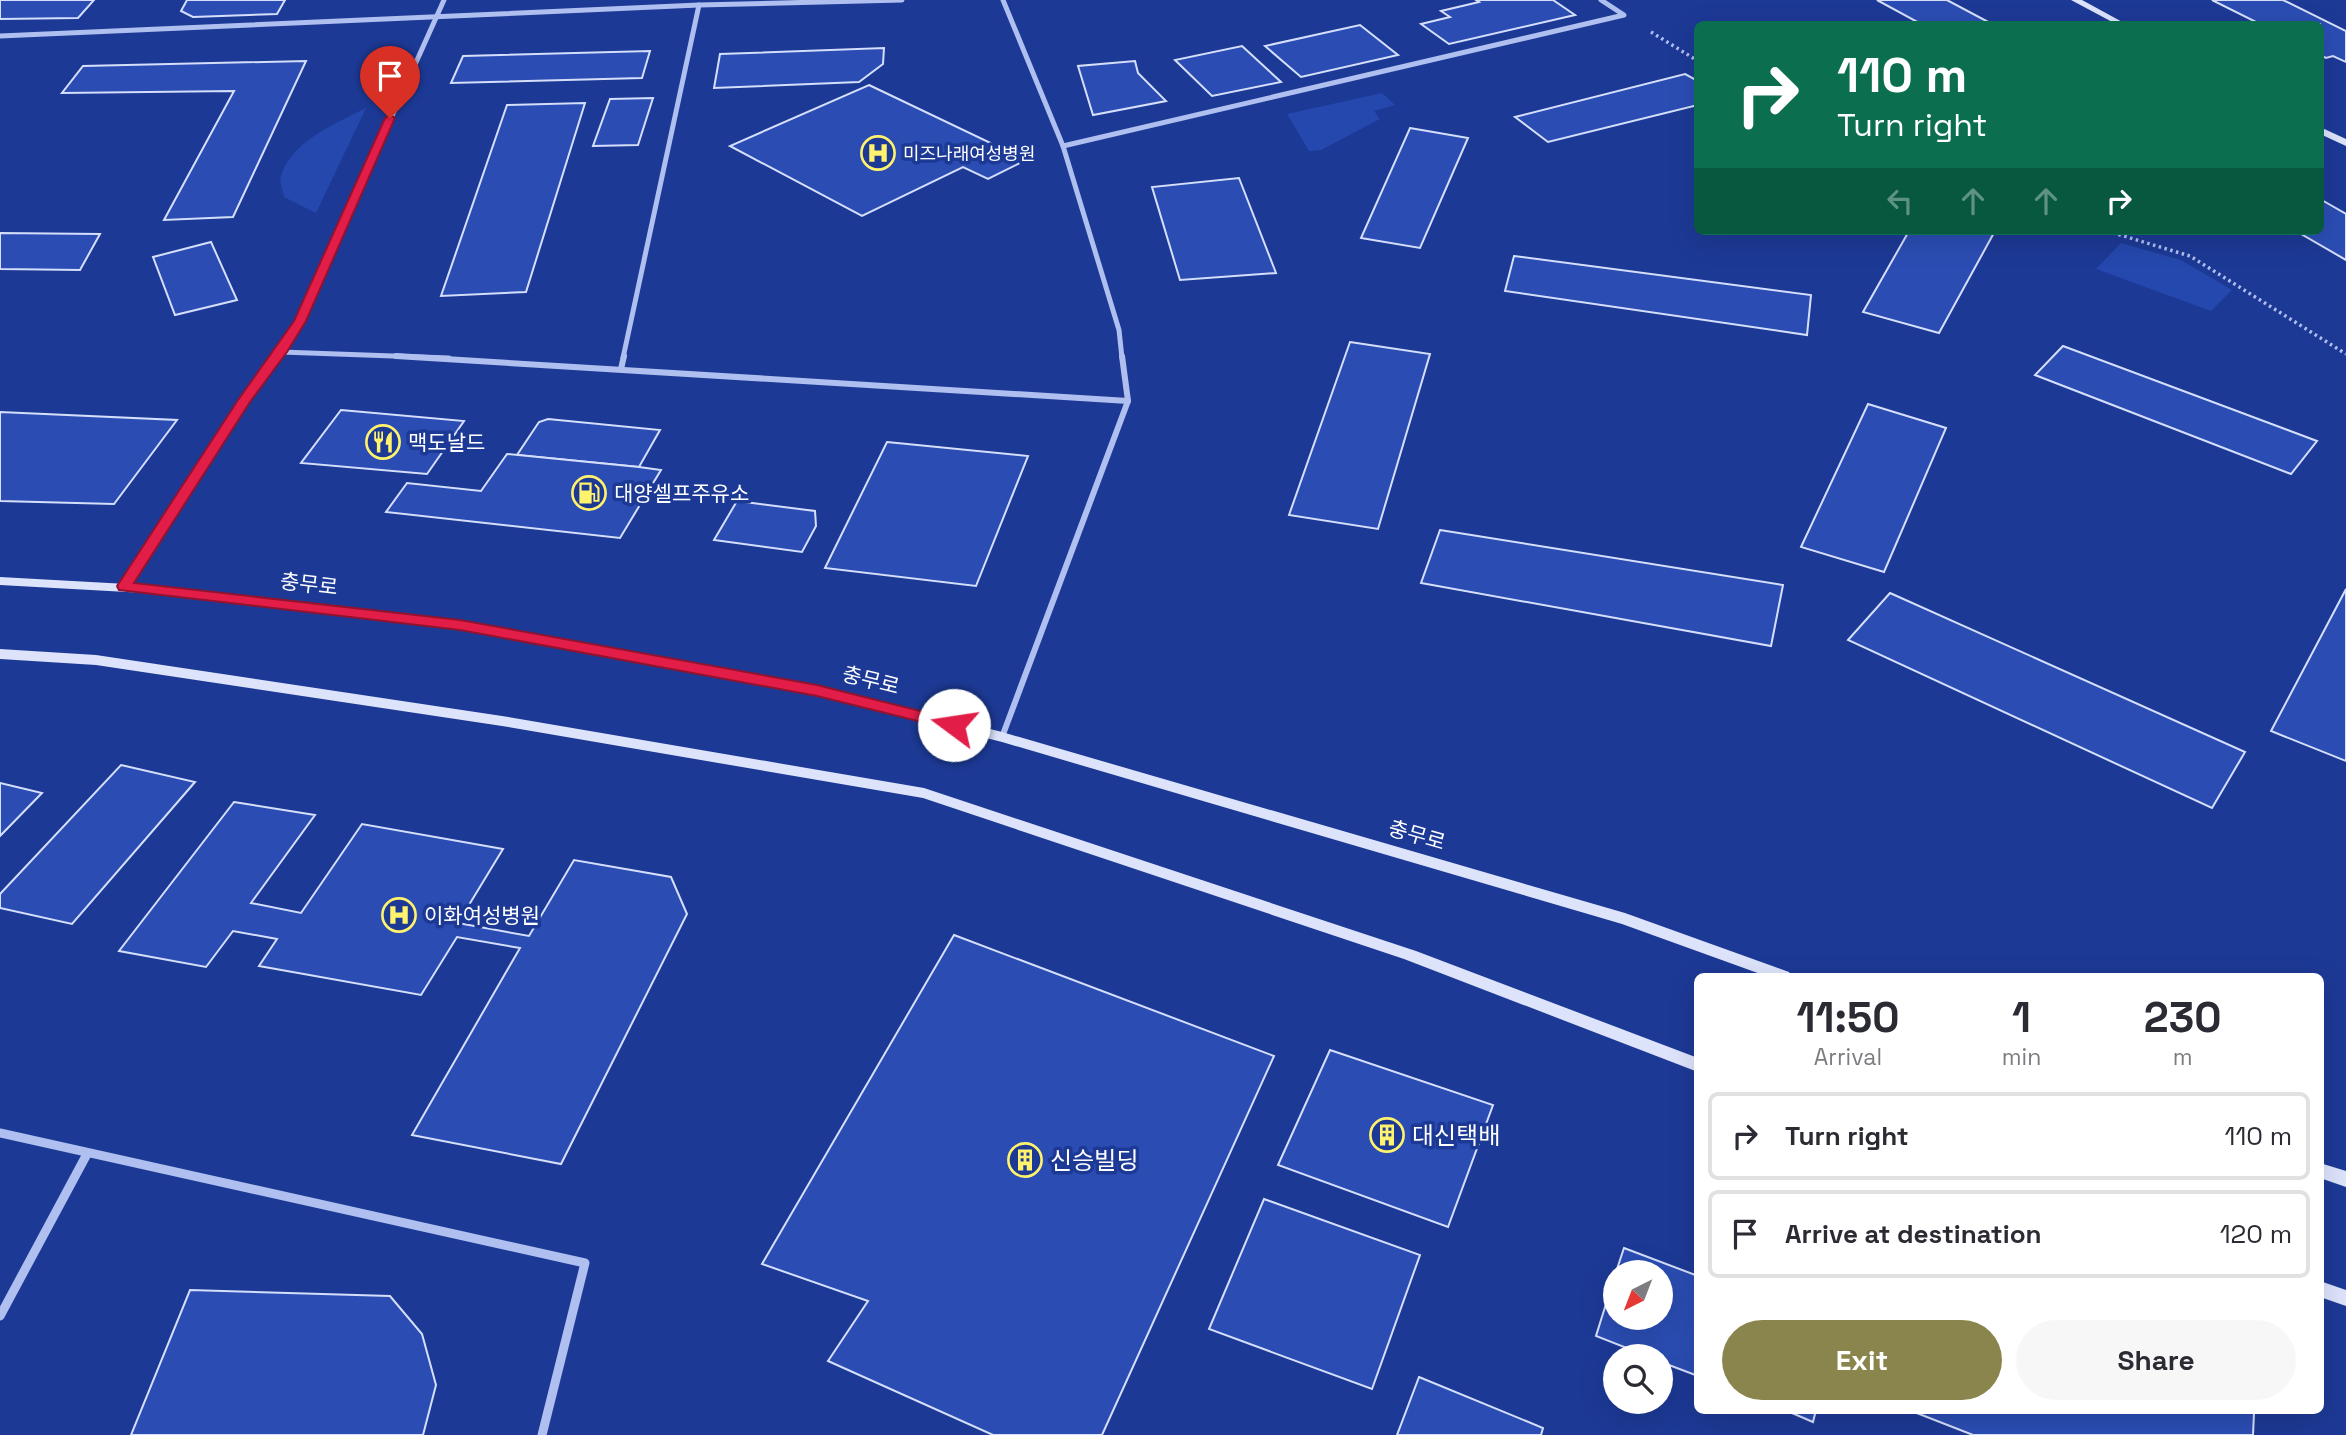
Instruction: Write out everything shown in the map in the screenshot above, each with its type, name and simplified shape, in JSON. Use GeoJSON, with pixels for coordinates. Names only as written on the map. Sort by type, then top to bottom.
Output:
{"type":"FeatureCollection","features":[{"type":"Feature","properties":{"kind":"main road"},"geometry":{"type":"LineString","coordinates":[[2075,0],[2116,21]]}},
{"type":"Feature","properties":{"kind":"main road"},"geometry":{"type":"LineString","coordinates":[[2324,132],[2346,143]]}},
{"type":"Feature","properties":{"kind":"main road","name":"충무로"},"geometry":{"type":"LineString","coordinates":[[0,581],[124,586],[460,625],[817,690],[1002,737],[1625,919],[1775,973]]}},
{"type":"Feature","properties":{"kind":"main road"},"geometry":{"type":"LineString","coordinates":[[0,654],[96,660],[502,721],[924,793],[1410,955],[1694,1063]]}},
{"type":"Feature","properties":{"kind":"main road"},"geometry":{"type":"LineString","coordinates":[[2324,1171],[2346,1179]]}},
{"type":"Feature","properties":{"kind":"main road"},"geometry":{"type":"LineString","coordinates":[[2324,1290],[2346,1298]]}},
{"type":"Feature","properties":{"kind":"street"},"geometry":{"type":"LineString","coordinates":[[124,586],[244,400],[281,352],[300,321],[444,0]]}},
{"type":"Feature","properties":{"kind":"street"},"geometry":{"type":"LineString","coordinates":[[0,36],[699,5],[902,0]]}},
{"type":"Feature","properties":{"kind":"street"},"geometry":{"type":"LineString","coordinates":[[1002,737],[1128,401],[1119,330],[1063,146],[1003,0]]}},
{"type":"Feature","properties":{"kind":"street"},"geometry":{"type":"LineString","coordinates":[[1601,0],[1624,15]]}},
{"type":"Feature","properties":{"kind":"street"},"geometry":{"type":"LineString","coordinates":[[621,369],[699,5]]}},
{"type":"Feature","properties":{"kind":"street"},"geometry":{"type":"LineString","coordinates":[[1063,146],[1624,15]]}},
{"type":"Feature","properties":{"kind":"street"},"geometry":{"type":"LineString","coordinates":[[281,352],[462,358],[1128,401]]}},
{"type":"Feature","properties":{"kind":"street"},"geometry":{"type":"LineString","coordinates":[[0,1133],[585,1263],[542,1435]]}},
{"type":"Feature","properties":{"kind":"street"},"geometry":{"type":"LineString","coordinates":[[0,1316],[87,1154]]}},
{"type":"Feature","properties":{"kind":"path"},"geometry":{"type":"LineString","coordinates":[[1624,15],[1694,59]]}},
{"type":"Feature","properties":{"kind":"path"},"geometry":{"type":"LineString","coordinates":[[2120,235],[2190,256],[2346,354]]}},
{"type":"Feature","properties":{"kind":"shaded area"},"geometry":{"type":"Polygon","coordinates":[[[1382,93],[1395,105],[1374,111],[1380,119],[1321,150],[1309,151],[1287,114],[1382,93]]]}},
{"type":"Feature","properties":{"kind":"shaded area"},"geometry":{"type":"Polygon","coordinates":[[[366,108],[316,213],[284,197],[281,176],[294,153],[316,134],[366,108]]]}},
{"type":"Feature","properties":{"kind":"shaded area"},"geometry":{"type":"Polygon","coordinates":[[[2121,243],[2181,260],[2232,290],[2211,311],[2096,269],[2121,243]]]}},
{"type":"Feature","properties":{"kind":"building"},"geometry":{"type":"Polygon","coordinates":[[[0,0],[94,0],[78,18],[0,19],[0,0]]]}},
{"type":"Feature","properties":{"kind":"building"},"geometry":{"type":"Polygon","coordinates":[[[187,0],[285,0],[277,14],[193,17],[181,11],[187,0]]]}},
{"type":"Feature","properties":{"kind":"building"},"geometry":{"type":"Polygon","coordinates":[[[1476,0],[1553,0],[1575,15],[1449,44],[1421,24],[1450,17],[1441,11],[1479,2],[1476,0]]]}},
{"type":"Feature","properties":{"kind":"building"},"geometry":{"type":"Polygon","coordinates":[[[1877,0],[1947,0],[1986,21],[1916,21],[1877,0]]]}},
{"type":"Feature","properties":{"kind":"building"},"geometry":{"type":"Polygon","coordinates":[[[2212,0],[2283,0],[2346,31],[2346,62],[2333,56],[2324,57],[2324,21],[2254,21],[2212,0]]]}},
{"type":"Feature","properties":{"kind":"building"},"geometry":{"type":"Polygon","coordinates":[[[1360,25],[1398,55],[1301,77],[1265,46],[1360,25]]]}},
{"type":"Feature","properties":{"kind":"building"},"geometry":{"type":"Polygon","coordinates":[[[1242,46],[1281,82],[1212,96],[1175,60],[1242,46]]]}},
{"type":"Feature","properties":{"kind":"building"},"geometry":{"type":"Polygon","coordinates":[[[884,48],[883,64],[859,82],[714,88],[720,54],[884,48]]]}},
{"type":"Feature","properties":{"kind":"building"},"geometry":{"type":"Polygon","coordinates":[[[650,51],[642,78],[451,83],[463,56],[650,51]]]}},
{"type":"Feature","properties":{"kind":"building"},"geometry":{"type":"Polygon","coordinates":[[[306,61],[233,217],[164,220],[234,91],[62,93],[83,66],[306,61]]]}},
{"type":"Feature","properties":{"kind":"building"},"geometry":{"type":"Polygon","coordinates":[[[1135,61],[1138,73],[1166,101],[1093,115],[1078,66],[1135,61]]]}},
{"type":"Feature","properties":{"kind":"building"},"geometry":{"type":"Polygon","coordinates":[[[1685,74],[1694,79],[1694,106],[1548,142],[1515,117],[1685,74]]]}},
{"type":"Feature","properties":{"kind":"building","name":"미즈나래여성병원"},"geometry":{"type":"Polygon","coordinates":[[[869,85],[1026,160],[988,179],[963,167],[862,216],[730,146],[869,85]]]}},
{"type":"Feature","properties":{"kind":"building"},"geometry":{"type":"Polygon","coordinates":[[[653,98],[638,145],[593,146],[610,99],[653,98]]]}},
{"type":"Feature","properties":{"kind":"building"},"geometry":{"type":"Polygon","coordinates":[[[585,103],[526,292],[441,296],[507,105],[585,103]]]}},
{"type":"Feature","properties":{"kind":"building"},"geometry":{"type":"Polygon","coordinates":[[[1410,128],[1468,138],[1420,248],[1361,238],[1410,128]]]}},
{"type":"Feature","properties":{"kind":"building"},"geometry":{"type":"Polygon","coordinates":[[[1239,178],[1276,273],[1180,280],[1152,187],[1239,178]]]}},
{"type":"Feature","properties":{"kind":"building"},"geometry":{"type":"Polygon","coordinates":[[[2324,201],[2346,214],[2346,260],[2303,235],[2324,235],[2324,201]]]}},
{"type":"Feature","properties":{"kind":"building"},"geometry":{"type":"Polygon","coordinates":[[[0,233],[100,234],[80,270],[0,269],[0,233]]]}},
{"type":"Feature","properties":{"kind":"building"},"geometry":{"type":"Polygon","coordinates":[[[1907,235],[1993,235],[1939,333],[1863,312],[1907,235]]]}},
{"type":"Feature","properties":{"kind":"building"},"geometry":{"type":"Polygon","coordinates":[[[211,242],[237,300],[175,315],[153,257],[211,242]]]}},
{"type":"Feature","properties":{"kind":"building"},"geometry":{"type":"Polygon","coordinates":[[[1514,256],[1811,295],[1807,335],[1505,291],[1514,256]]]}},
{"type":"Feature","properties":{"kind":"building"},"geometry":{"type":"Polygon","coordinates":[[[1350,342],[1430,354],[1378,529],[1289,515],[1350,342]]]}},
{"type":"Feature","properties":{"kind":"building"},"geometry":{"type":"Polygon","coordinates":[[[2063,346],[2317,441],[2291,474],[2035,375],[2063,346]]]}},
{"type":"Feature","properties":{"kind":"building"},"geometry":{"type":"Polygon","coordinates":[[[1868,404],[1946,428],[1884,572],[1801,547],[1868,404]]]}},
{"type":"Feature","properties":{"kind":"building","name":"맥도날드"},"geometry":{"type":"Polygon","coordinates":[[[341,410],[464,421],[427,474],[301,463],[341,410]]]}},
{"type":"Feature","properties":{"kind":"building"},"geometry":{"type":"Polygon","coordinates":[[[0,412],[177,420],[114,504],[0,501],[0,412]]]}},
{"type":"Feature","properties":{"kind":"building"},"geometry":{"type":"Polygon","coordinates":[[[548,419],[660,430],[639,467],[517,455],[539,422],[548,419]]]}},
{"type":"Feature","properties":{"kind":"building"},"geometry":{"type":"Polygon","coordinates":[[[887,442],[1028,456],[976,586],[825,568],[887,442]]]}},
{"type":"Feature","properties":{"kind":"building"},"geometry":{"type":"Polygon","coordinates":[[[507,454],[661,470],[620,538],[386,512],[407,483],[481,491],[507,454]]]}},
{"type":"Feature","properties":{"kind":"building"},"geometry":{"type":"Polygon","coordinates":[[[737,501],[815,511],[816,526],[802,552],[714,540],[737,501]]]}},
{"type":"Feature","properties":{"kind":"building"},"geometry":{"type":"Polygon","coordinates":[[[1440,530],[1783,585],[1771,646],[1421,583],[1440,530]]]}},
{"type":"Feature","properties":{"kind":"building"},"geometry":{"type":"Polygon","coordinates":[[[2346,589],[2346,761],[2271,731],[2346,589]]]}},
{"type":"Feature","properties":{"kind":"building"},"geometry":{"type":"Polygon","coordinates":[[[1890,593],[2245,752],[2212,808],[1848,640],[1890,593]]]}},
{"type":"Feature","properties":{"kind":"building"},"geometry":{"type":"Polygon","coordinates":[[[121,765],[195,782],[72,924],[0,908],[0,894],[121,765]]]}},
{"type":"Feature","properties":{"kind":"building"},"geometry":{"type":"Polygon","coordinates":[[[0,783],[42,793],[0,836],[0,783]]]}},
{"type":"Feature","properties":{"kind":"building"},"geometry":{"type":"Polygon","coordinates":[[[234,802],[315,815],[251,903],[301,913],[362,824],[503,849],[458,923],[529,936],[574,860],[671,877],[687,914],[561,1164],[412,1135],[520,948],[457,937],[421,995],[259,966],[277,939],[233,931],[206,967],[119,951],[234,802]]]}},
{"type":"Feature","properties":{"kind":"building","name":"신승빌딩"},"geometry":{"type":"Polygon","coordinates":[[[954,935],[1274,1056],[1102,1435],[993,1435],[828,1361],[868,1301],[762,1264],[954,935]]]}},
{"type":"Feature","properties":{"kind":"building","name":"대신택배"},"geometry":{"type":"Polygon","coordinates":[[[1330,1050],[1493,1105],[1448,1227],[1278,1165],[1330,1050]]]}},
{"type":"Feature","properties":{"kind":"building"},"geometry":{"type":"Polygon","coordinates":[[[1264,1199],[1420,1255],[1372,1389],[1209,1329],[1264,1199]]]}},
{"type":"Feature","properties":{"kind":"building"},"geometry":{"type":"Polygon","coordinates":[[[1624,1248],[1656,1260],[1620,1260],[1624,1248]]]}},
{"type":"Feature","properties":{"kind":"building"},"geometry":{"type":"Polygon","coordinates":[[[1673,1267],[1694,1274],[1694,1374],[1673,1367],[1673,1344],[1616,1344],[1596,1336],[1603,1314],[1603,1330],[1673,1330],[1673,1267]]]}},
{"type":"Feature","properties":{"kind":"building"},"geometry":{"type":"Polygon","coordinates":[[[190,1290],[390,1296],[422,1334],[436,1385],[423,1435],[131,1435],[190,1290]]]}},
{"type":"Feature","properties":{"kind":"building"},"geometry":{"type":"Polygon","coordinates":[[[1419,1377],[1543,1428],[1541,1435],[1397,1435],[1419,1377]]]}},
{"type":"Feature","properties":{"kind":"building"},"geometry":{"type":"Polygon","coordinates":[[[1794,1414],[1815,1414],[1813,1422],[1794,1414]]]}},
{"type":"Feature","properties":{"kind":"building"},"geometry":{"type":"Polygon","coordinates":[[[1919,1414],[2254,1414],[2253,1435],[1973,1435],[1919,1414]]]}},
{"type":"Feature","properties":{"kind":"place","name":"미즈나래여성병원"},"geometry":{"type":"Point","coordinates":[878,153]}},
{"type":"Feature","properties":{"kind":"place","name":"맥도날드"},"geometry":{"type":"Point","coordinates":[383,442]}},
{"type":"Feature","properties":{"kind":"place","name":"대양셀프주유소"},"geometry":{"type":"Point","coordinates":[589,493]}},
{"type":"Feature","properties":{"kind":"place","name":"이화여성병원"},"geometry":{"type":"Point","coordinates":[399,915]}},
{"type":"Feature","properties":{"kind":"place","name":"대신택배"},"geometry":{"type":"Point","coordinates":[1387,1135]}},
{"type":"Feature","properties":{"kind":"place","name":"신승빌딩"},"geometry":{"type":"Point","coordinates":[1025,1160]}},
{"type":"Feature","properties":{"kind":"route"},"geometry":{"type":"LineString","coordinates":[[390,118],[300,321],[281,352],[244,400],[124,586],[460,625],[817,690],[954,725]]}}]}
